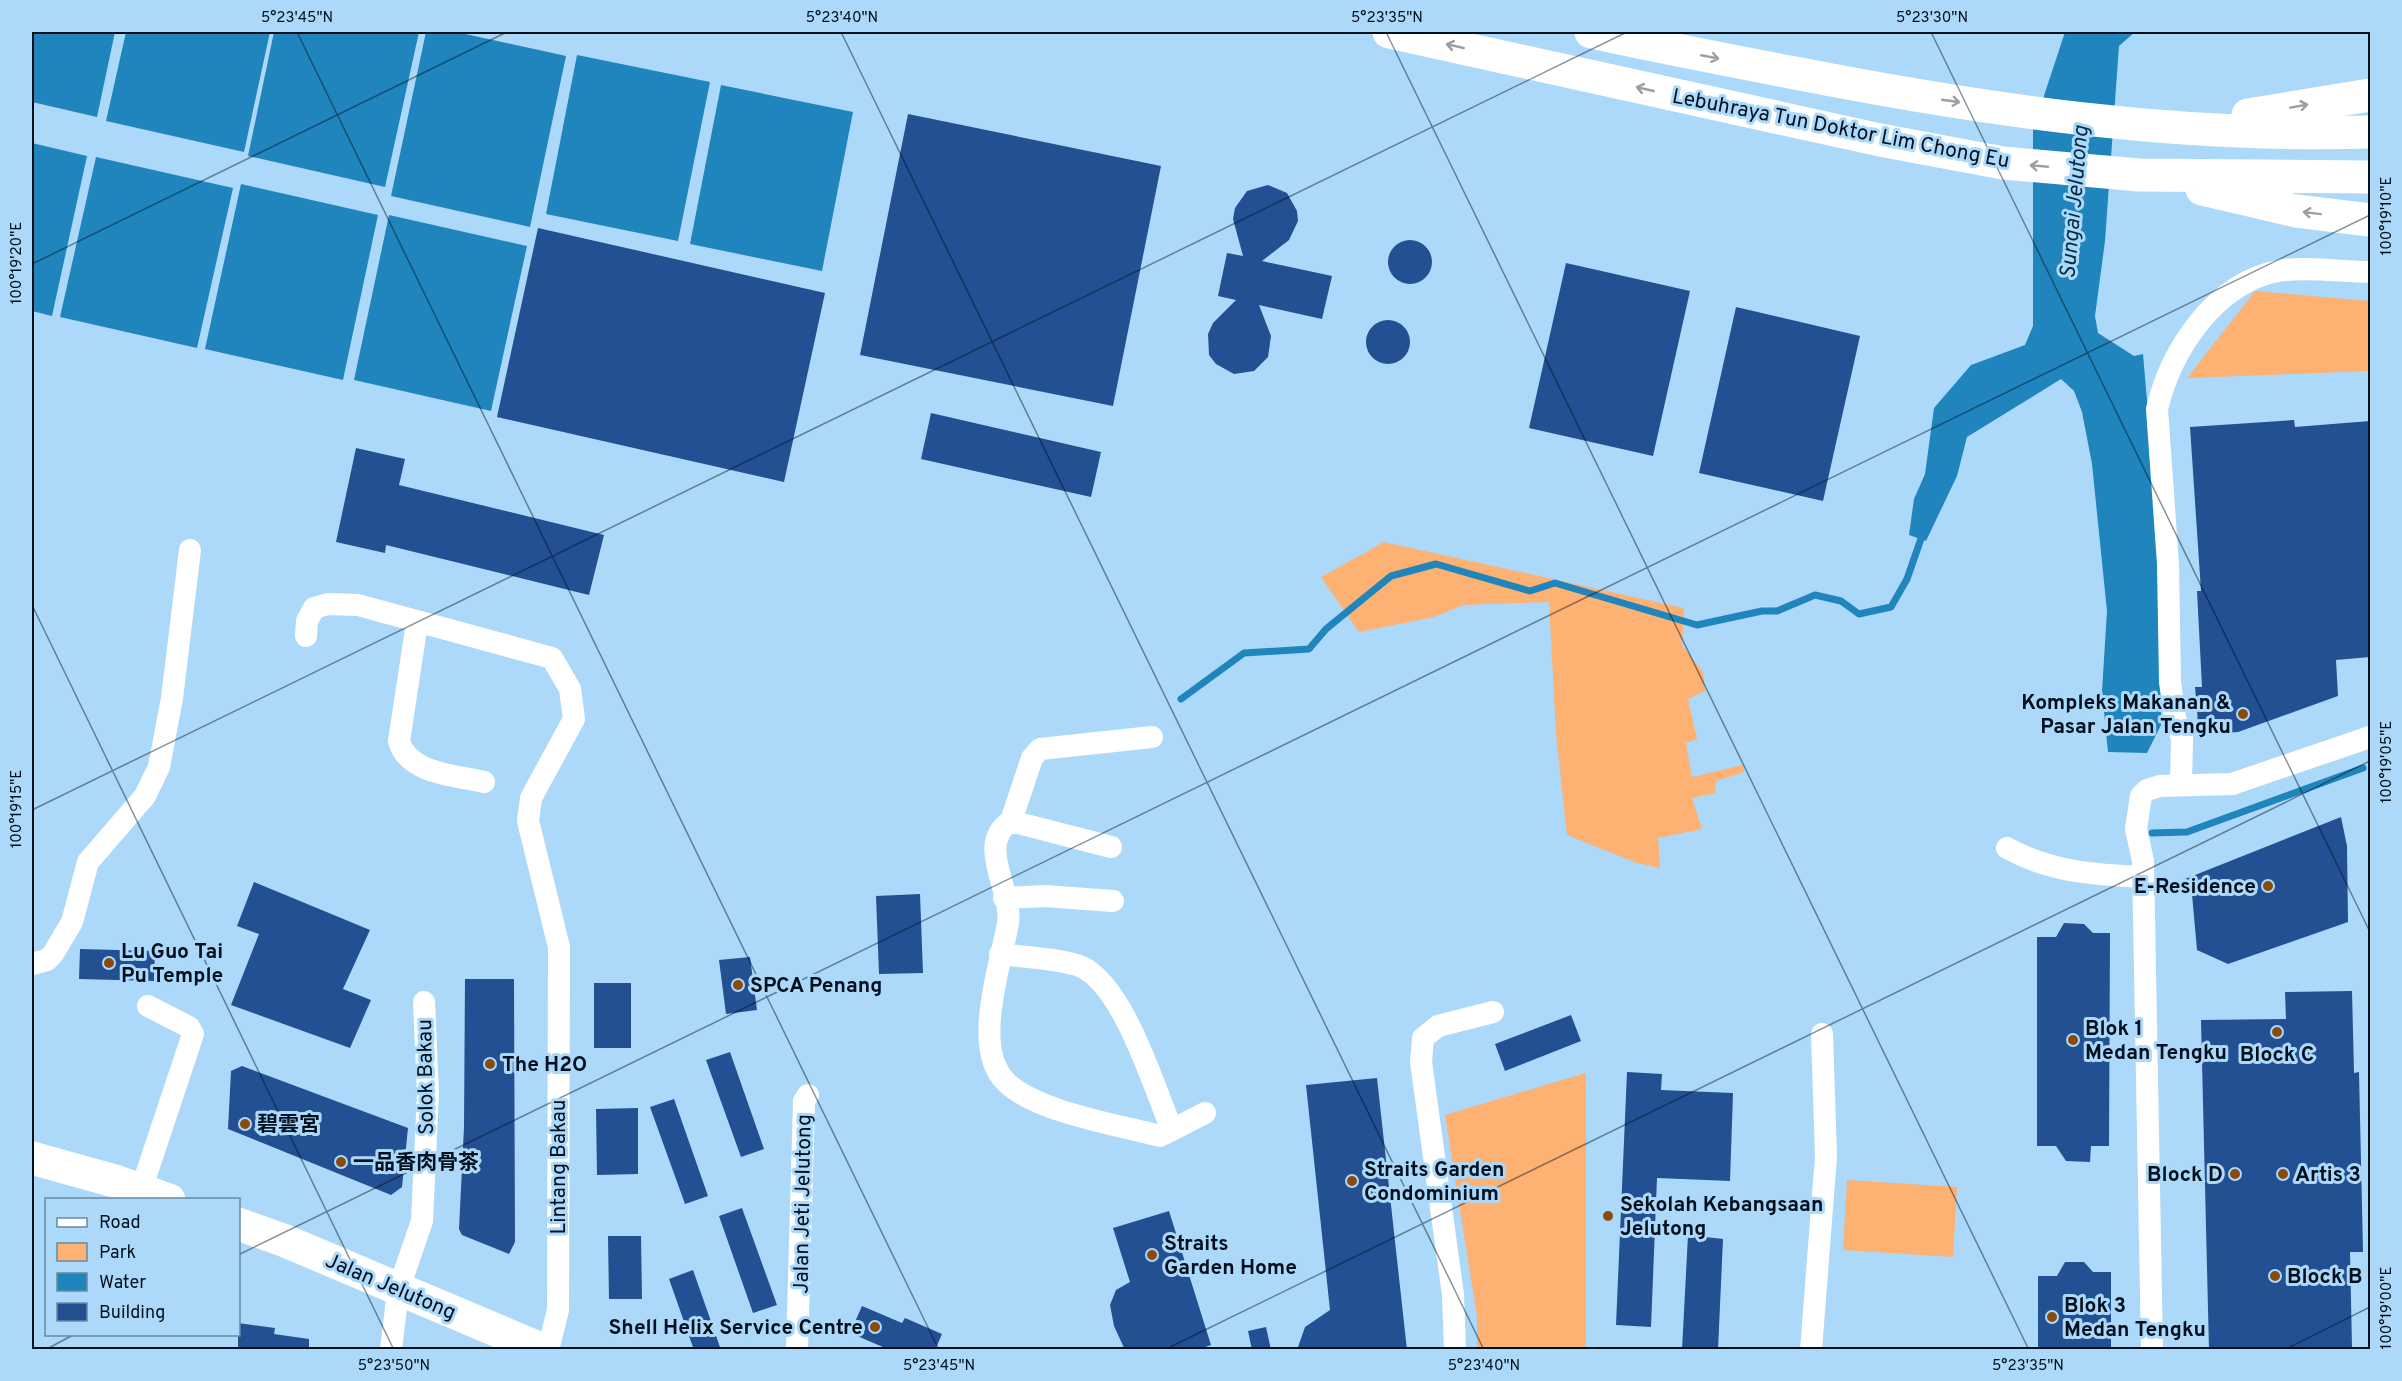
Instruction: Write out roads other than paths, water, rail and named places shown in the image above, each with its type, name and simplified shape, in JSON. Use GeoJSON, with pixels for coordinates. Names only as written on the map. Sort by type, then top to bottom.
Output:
{"type":"FeatureCollection","features":[{"type":"Feature","properties":{"kind":"main road","name":"Lebuhraya Tun Doktor Lim Chong Eu"},"geometry":{"type":"LineString","coordinates":[[1389,32],[1880,140],[2003,162],[2139,175],[2360,177]]}},
{"type":"Feature","properties":{"kind":"main road"},"geometry":{"type":"LineString","coordinates":[[1591,32],[1896,93],[2007,109],[2180,128],[2358,132]]}},
{"type":"Feature","properties":{"kind":"main road"},"geometry":{"type":"LineString","coordinates":[[2180,128],[2370,95]]}},
{"type":"Feature","properties":{"kind":"main road"},"geometry":{"type":"LineString","coordinates":[[2139,175],[2295,210],[2370,220]]}},
{"type":"Feature","properties":{"kind":"main road"},"geometry":{"type":"LineString","coordinates":[[32,1158],[155,1195]]}},
{"type":"Feature","properties":{"kind":"main road","name":"Jalan Jelutong"},"geometry":{"type":"LineString","coordinates":[[240,1225],[283,1240],[398,1291],[543,1350]]}},
{"type":"Feature","properties":{"kind":"street"},"geometry":{"type":"LineString","coordinates":[[2181,785],[2182,738],[2175,718],[2170,682],[2168,564],[2157,409],[2163,384],[2183,342],[2224,298],[2249,280],[2280,271],[2370,272]]}},
{"type":"Feature","properties":{"kind":"street"},"geometry":{"type":"LineString","coordinates":[[32,964],[47,960],[53,954],[72,922],[88,862],[146,796],[159,767],[172,698],[189,550]]}},
{"type":"Feature","properties":{"kind":"street","name":"Lintang Bakau"},"geometry":{"type":"LineString","coordinates":[[306,636],[309,613],[321,604],[358,605],[417,623],[552,658],[570,689],[574,719],[531,798],[528,821],[559,947],[558,1310],[548,1350]]}},
{"type":"Feature","properties":{"kind":"street"},"geometry":{"type":"LineString","coordinates":[[417,623],[399,741],[401,750],[405,757],[419,766],[484,782]]}},
{"type":"Feature","properties":{"kind":"street"},"geometry":{"type":"LineString","coordinates":[[1152,736],[1040,749],[1032,758],[1011,821],[1000,828],[994,843],[1008,920],[1000,954],[990,1024],[990,1053],[995,1068],[1005,1082],[1021,1094],[1054,1108],[1160,1136],[1204,1113]]}},
{"type":"Feature","properties":{"kind":"street"},"geometry":{"type":"LineString","coordinates":[[2152,1350],[2144,877],[2136,829],[2141,796],[2147,790],[2181,785],[2232,784],[2370,736]]}},
{"type":"Feature","properties":{"kind":"street"},"geometry":{"type":"LineString","coordinates":[[1011,821],[1111,847]]}},
{"type":"Feature","properties":{"kind":"street"},"geometry":{"type":"LineString","coordinates":[[2007,848],[2046,865],[2093,875],[2144,877]]}},
{"type":"Feature","properties":{"kind":"street"},"geometry":{"type":"LineString","coordinates":[[1004,898],[1045,896],[1113,901]]}},
{"type":"Feature","properties":{"kind":"street"},"geometry":{"type":"LineString","coordinates":[[1000,954],[1079,966],[1094,974],[1106,986],[1122,1012],[1172,1130]]}},
{"type":"Feature","properties":{"kind":"street","name":"Solok Bakau"},"geometry":{"type":"LineString","coordinates":[[392,1350],[398,1291],[422,1221],[428,1093],[424,1002]]}},
{"type":"Feature","properties":{"kind":"street"},"geometry":{"type":"LineString","coordinates":[[148,1006],[189,1027],[193,1034],[155,1195]]}},
{"type":"Feature","properties":{"kind":"street"},"geometry":{"type":"LineString","coordinates":[[1455,1350],[1453,1295],[1421,1062],[1423,1038],[1438,1026],[1493,1012]]}},
{"type":"Feature","properties":{"kind":"street"},"geometry":{"type":"LineString","coordinates":[[1811,1350],[1826,1156],[1822,1034]]}},
{"type":"Feature","properties":{"kind":"street","name":"Jalan Jeti Jelutong"},"geometry":{"type":"LineString","coordinates":[[797,1350],[800,1312],[804,1101],[808,1095]]}},
{"type":"Feature","properties":{"kind":"water"},"geometry":{"type":"Polygon","coordinates":[[[32,32],[115,32],[97,117],[32,102],[32,32]]]}},
{"type":"Feature","properties":{"kind":"water"},"geometry":{"type":"Polygon","coordinates":[[[126,32],[270,32],[244,152],[106,121],[126,32]]]}},
{"type":"Feature","properties":{"kind":"water"},"geometry":{"type":"Polygon","coordinates":[[[274,32],[419,32],[385,187],[248,156],[274,32]]]}},
{"type":"Feature","properties":{"kind":"water"},"geometry":{"type":"Polygon","coordinates":[[[426,32],[456,32],[566,56],[530,227],[391,196],[426,32]]]}},
{"type":"Feature","properties":{"kind":"water","name":"Sungai Jelutong"},"geometry":{"type":"Polygon","coordinates":[[[2065,32],[2135,32],[2119,46],[2105,241],[2095,316],[2098,333],[2134,356],[2143,354],[2161,563],[2161,725],[2147,753],[2108,752],[2102,691],[2107,611],[2092,464],[2082,412],[2074,391],[2061,379],[1967,437],[1957,476],[1926,541],[1909,535],[1914,499],[1925,474],[1934,408],[1971,365],[2025,345],[2033,326],[2033,129],[2065,32]]]}},
{"type":"Feature","properties":{"kind":"water"},"geometry":{"type":"Polygon","coordinates":[[[577,55],[710,82],[678,241],[546,214],[577,55]]]}},
{"type":"Feature","properties":{"kind":"water"},"geometry":{"type":"Polygon","coordinates":[[[721,85],[853,112],[822,271],[690,244],[721,85]]]}},
{"type":"Feature","properties":{"kind":"water"},"geometry":{"type":"Polygon","coordinates":[[[32,143],[87,156],[52,316],[32,311],[32,143]]]}},
{"type":"Feature","properties":{"kind":"water"},"geometry":{"type":"Polygon","coordinates":[[[96,157],[233,188],[197,348],[60,317],[96,157]]]}},
{"type":"Feature","properties":{"kind":"water"},"geometry":{"type":"Polygon","coordinates":[[[241,184],[378,215],[343,380],[205,349],[241,184]]]}},
{"type":"Feature","properties":{"kind":"water"},"geometry":{"type":"Polygon","coordinates":[[[389,215],[527,246],[491,411],[354,380],[389,215]]]}},
{"type":"Feature","properties":{"kind":"waterway"},"geometry":{"type":"LineString","coordinates":[[1181,699],[1244,653],[1309,649],[1326,629],[1391,576],[1436,564],[1530,591],[1555,583],[1697,625],[1762,611],[1777,611],[1815,595],[1841,601],[1859,614],[1891,607],[1907,579],[1924,530]]}},
{"type":"Feature","properties":{"kind":"waterway"},"geometry":{"type":"LineString","coordinates":[[2152,833],[2187,832],[2363,768]]}},
{"type":"Feature","properties":{"kind":"place","name":"Kompleks Makanan & Pasar Jalan Tengku"},"geometry":{"type":"Point","coordinates":[2243,714]}},
{"type":"Feature","properties":{"kind":"place","name":"E-Residence"},"geometry":{"type":"Point","coordinates":[2268,886]}},
{"type":"Feature","properties":{"kind":"place","name":"Lu Guo Tai Pu Temple"},"geometry":{"type":"Point","coordinates":[109,963]}},
{"type":"Feature","properties":{"kind":"place","name":"SPCA Penang"},"geometry":{"type":"Point","coordinates":[738,985]}},
{"type":"Feature","properties":{"kind":"place","name":"Block C"},"geometry":{"type":"Point","coordinates":[2277,1032]}},
{"type":"Feature","properties":{"kind":"place","name":"Blok 1 Medan Tengku"},"geometry":{"type":"Point","coordinates":[2073,1040]}},
{"type":"Feature","properties":{"kind":"place","name":"The H2O"},"geometry":{"type":"Point","coordinates":[490,1064]}},
{"type":"Feature","properties":{"kind":"place","name":"碧雲宮"},"geometry":{"type":"Point","coordinates":[245,1124]}},
{"type":"Feature","properties":{"kind":"place","name":"一品香肉骨茶"},"geometry":{"type":"Point","coordinates":[341,1162]}},
{"type":"Feature","properties":{"kind":"place","name":"Block D"},"geometry":{"type":"Point","coordinates":[2235,1174]}},
{"type":"Feature","properties":{"kind":"place","name":"Artis 3"},"geometry":{"type":"Point","coordinates":[2283,1174]}},
{"type":"Feature","properties":{"kind":"place","name":"Straits Garden Condominium"},"geometry":{"type":"Point","coordinates":[1352,1181]}},
{"type":"Feature","properties":{"kind":"place","name":"Sekolah Kebangsaan Jelutong"},"geometry":{"type":"Point","coordinates":[1608,1216]}},
{"type":"Feature","properties":{"kind":"place","name":"Straits Garden Home"},"geometry":{"type":"Point","coordinates":[1152,1255]}},
{"type":"Feature","properties":{"kind":"place","name":"Block B"},"geometry":{"type":"Point","coordinates":[2275,1276]}},
{"type":"Feature","properties":{"kind":"place","name":"Blok 3 Medan Tengku"},"geometry":{"type":"Point","coordinates":[2052,1317]}},
{"type":"Feature","properties":{"kind":"place","name":"Shell Helix Service Centre"},"geometry":{"type":"Point","coordinates":[875,1327]}}]}
